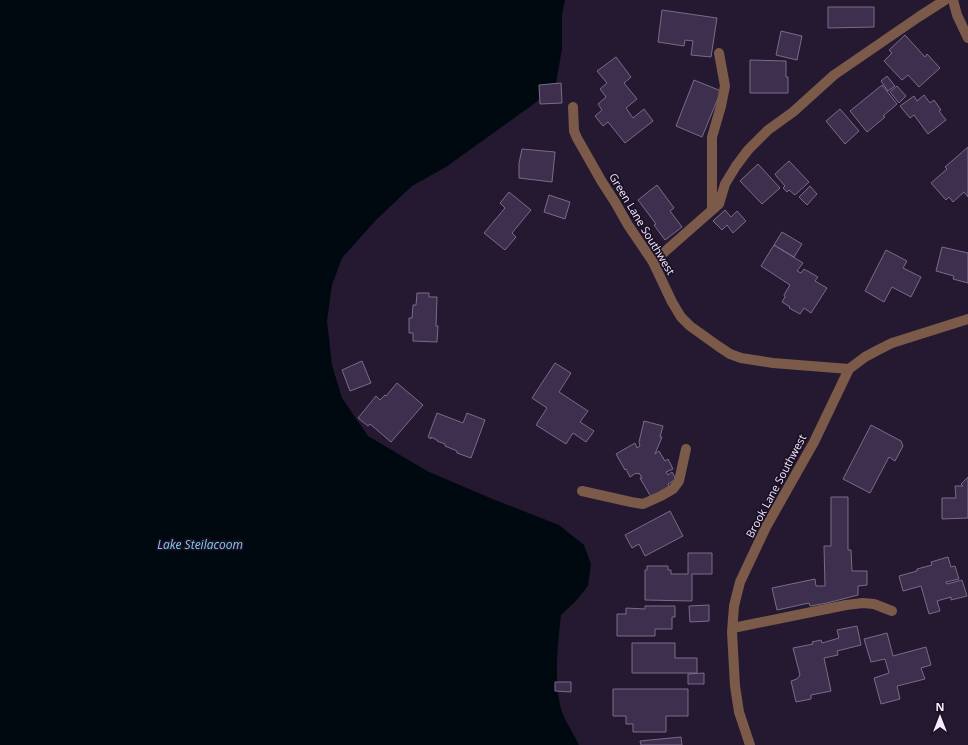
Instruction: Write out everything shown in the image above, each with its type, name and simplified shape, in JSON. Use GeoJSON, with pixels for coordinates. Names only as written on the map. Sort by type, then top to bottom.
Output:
{"type":"FeatureCollection","features":[{"type":"Feature","properties":{"kind":"street"},"geometry":{"type":"LineString","coordinates":[[653,262],[719,204],[725,184],[736,166],[748,150],[768,130],[793,112],[834,75],[944,0]]}},
{"type":"Feature","properties":{"kind":"street"},"geometry":{"type":"LineString","coordinates":[[953,0],[957,15],[968,38]]}},
{"type":"Feature","properties":{"kind":"street"},"geometry":{"type":"LineString","coordinates":[[712,209],[712,137],[725,86],[719,53]]}},
{"type":"Feature","properties":{"kind":"street","name":"Green Lane Southwest"},"geometry":{"type":"LineString","coordinates":[[573,107],[574,131],[577,138],[628,225],[653,262],[672,302],[681,317],[690,326],[730,354],[741,358],[773,363],[849,369]]}},
{"type":"Feature","properties":{"kind":"street","name":"Brook Lane Southwest"},"geometry":{"type":"LineString","coordinates":[[750,745],[739,712],[735,686],[733,628],[734,606],[740,582],[766,527],[814,442],[849,369],[865,357],[892,344],[968,319]]}},
{"type":"Feature","properties":{"kind":"street"},"geometry":{"type":"LineString","coordinates":[[582,491],[643,504],[672,489],[679,481],[686,449]]}},
{"type":"Feature","properties":{"kind":"street"},"geometry":{"type":"LineString","coordinates":[[733,628],[846,605],[863,603],[874,604],[892,611]]}},
{"type":"Feature","properties":{"kind":"water","name":"Lake Steilacoom"},"geometry":{"type":"Polygon","coordinates":[[[0,0],[565,0],[562,15],[562,49],[556,83],[535,103],[446,167],[412,186],[376,220],[342,258],[332,285],[327,321],[332,365],[342,398],[368,436],[427,471],[559,525],[584,545],[591,564],[588,586],[576,601],[561,615],[557,664],[559,701],[562,712],[579,745],[0,745],[0,0]]]}},
{"type":"Feature","properties":{"kind":"building"},"geometry":{"type":"Polygon","coordinates":[[[828,7],[874,7],[874,27],[828,28],[828,7]]]}},
{"type":"Feature","properties":{"kind":"building"},"geometry":{"type":"Polygon","coordinates":[[[662,10],[717,18],[711,57],[691,55],[693,41],[685,40],[684,46],[658,42],[662,10]]]}},
{"type":"Feature","properties":{"kind":"building"},"geometry":{"type":"Polygon","coordinates":[[[781,31],[802,36],[797,60],[776,55],[781,31]]]}},
{"type":"Feature","properties":{"kind":"building"},"geometry":{"type":"Polygon","coordinates":[[[905,35],[925,57],[927,54],[940,68],[919,87],[908,75],[902,80],[884,61],[892,53],[889,50],[905,35]]]}},
{"type":"Feature","properties":{"kind":"building"},"geometry":{"type":"Polygon","coordinates":[[[616,57],[631,77],[624,83],[637,99],[626,108],[633,118],[644,109],[653,121],[625,143],[608,122],[603,126],[595,116],[602,110],[598,104],[606,97],[600,89],[607,83],[597,71],[616,57]]]}},
{"type":"Feature","properties":{"kind":"building"},"geometry":{"type":"Polygon","coordinates":[[[750,60],[786,61],[788,93],[750,93],[750,60]]]}},
{"type":"Feature","properties":{"kind":"building"},"geometry":{"type":"Polygon","coordinates":[[[887,76],[895,86],[888,91],[881,81],[887,76]]]}},
{"type":"Feature","properties":{"kind":"building"},"geometry":{"type":"Polygon","coordinates":[[[694,80],[721,91],[702,137],[676,126],[694,80]]]}},
{"type":"Feature","properties":{"kind":"building"},"geometry":{"type":"Polygon","coordinates":[[[561,83],[562,103],[540,104],[539,85],[561,83]]]}},
{"type":"Feature","properties":{"kind":"building"},"geometry":{"type":"Polygon","coordinates":[[[882,85],[897,104],[883,116],[885,117],[867,132],[850,111],[882,85]]]}},
{"type":"Feature","properties":{"kind":"building"},"geometry":{"type":"Polygon","coordinates":[[[897,86],[906,96],[899,103],[890,92],[897,86]]]}},
{"type":"Feature","properties":{"kind":"building"},"geometry":{"type":"Polygon","coordinates":[[[924,95],[930,103],[934,100],[941,110],[939,111],[946,120],[928,134],[914,115],[910,118],[900,106],[914,96],[917,101],[924,95]]]}},
{"type":"Feature","properties":{"kind":"building"},"geometry":{"type":"Polygon","coordinates":[[[840,109],[859,131],[845,144],[826,121],[840,109]]]}},
{"type":"Feature","properties":{"kind":"building"},"geometry":{"type":"Polygon","coordinates":[[[968,147],[968,197],[964,192],[953,202],[949,197],[946,200],[931,183],[947,169],[945,167],[968,147]]]}},
{"type":"Feature","properties":{"kind":"building"},"geometry":{"type":"Polygon","coordinates":[[[522,149],[555,152],[552,182],[519,178],[519,163],[522,149]]]}},
{"type":"Feature","properties":{"kind":"building"},"geometry":{"type":"Polygon","coordinates":[[[789,161],[809,182],[795,195],[789,190],[787,192],[783,188],[785,186],[775,174],[789,161]]]}},
{"type":"Feature","properties":{"kind":"building"},"geometry":{"type":"Polygon","coordinates":[[[758,164],[780,188],[762,204],[740,181],[758,164]]]}},
{"type":"Feature","properties":{"kind":"building"},"geometry":{"type":"Polygon","coordinates":[[[657,185],[674,208],[670,211],[682,227],[665,240],[654,225],[656,224],[638,200],[657,185]]]}},
{"type":"Feature","properties":{"kind":"building"},"geometry":{"type":"Polygon","coordinates":[[[810,186],[817,194],[807,205],[799,197],[810,186]]]}},
{"type":"Feature","properties":{"kind":"building"},"geometry":{"type":"Polygon","coordinates":[[[509,192],[531,210],[512,233],[516,237],[505,250],[484,233],[505,208],[500,203],[509,192]]]}},
{"type":"Feature","properties":{"kind":"building"},"geometry":{"type":"Polygon","coordinates":[[[549,195],[570,202],[565,219],[544,212],[549,195]]]}},
{"type":"Feature","properties":{"kind":"building"},"geometry":{"type":"Polygon","coordinates":[[[725,210],[731,217],[737,211],[746,221],[733,233],[727,225],[722,230],[713,221],[725,210]]]}},
{"type":"Feature","properties":{"kind":"building"},"geometry":{"type":"Polygon","coordinates":[[[782,232],[802,244],[794,257],[774,245],[782,232]]]}},
{"type":"Feature","properties":{"kind":"building"},"geometry":{"type":"Polygon","coordinates":[[[774,245],[803,263],[797,271],[801,273],[804,269],[818,277],[815,281],[827,288],[811,313],[804,308],[800,314],[782,302],[790,285],[761,266],[774,245]]]}},
{"type":"Feature","properties":{"kind":"building"},"geometry":{"type":"Polygon","coordinates":[[[942,247],[968,253],[968,283],[953,279],[954,276],[936,271],[942,247]]]}},
{"type":"Feature","properties":{"kind":"building"},"geometry":{"type":"Polygon","coordinates":[[[886,250],[907,261],[903,268],[921,277],[911,297],[892,287],[884,302],[865,291],[886,250]]]}},
{"type":"Feature","properties":{"kind":"building"},"geometry":{"type":"Polygon","coordinates":[[[417,293],[429,293],[429,297],[437,297],[437,342],[413,341],[413,333],[409,333],[409,318],[412,318],[413,305],[416,305],[417,293]]]}},
{"type":"Feature","properties":{"kind":"building"},"geometry":{"type":"Polygon","coordinates":[[[362,361],[371,383],[350,391],[342,370],[362,361]]]}},
{"type":"Feature","properties":{"kind":"building"},"geometry":{"type":"Polygon","coordinates":[[[555,363],[571,373],[559,392],[588,411],[580,422],[594,431],[586,442],[573,433],[566,444],[536,425],[547,408],[532,398],[555,363]]]}},
{"type":"Feature","properties":{"kind":"building"},"geometry":{"type":"Polygon","coordinates":[[[397,383],[423,405],[391,442],[370,424],[368,426],[358,418],[376,396],[380,400],[385,395],[386,396],[397,383]]]}},
{"type":"Feature","properties":{"kind":"building"},"geometry":{"type":"Polygon","coordinates":[[[437,413],[463,423],[467,413],[485,420],[471,458],[457,453],[457,451],[445,446],[445,444],[428,437],[437,413]]]}},
{"type":"Feature","properties":{"kind":"building"},"geometry":{"type":"Polygon","coordinates":[[[644,421],[663,426],[660,437],[662,437],[655,454],[659,451],[665,461],[668,459],[673,469],[666,472],[668,475],[672,472],[676,479],[668,484],[669,487],[651,497],[640,478],[642,478],[639,473],[636,473],[630,477],[616,454],[635,443],[637,448],[640,446],[639,442],[644,421]]]}},
{"type":"Feature","properties":{"kind":"building"},"geometry":{"type":"Polygon","coordinates":[[[871,425],[901,441],[903,446],[895,461],[889,457],[870,493],[843,479],[871,425]]]}},
{"type":"Feature","properties":{"kind":"building"},"geometry":{"type":"Polygon","coordinates":[[[968,477],[968,518],[942,519],[942,498],[956,498],[955,486],[963,486],[961,484],[968,477]]]}},
{"type":"Feature","properties":{"kind":"building"},"geometry":{"type":"Polygon","coordinates":[[[831,497],[848,497],[848,550],[851,550],[852,571],[867,571],[867,585],[858,586],[858,595],[827,603],[810,606],[809,603],[777,610],[772,588],[815,579],[816,586],[825,586],[824,546],[831,546],[831,497]]]}},
{"type":"Feature","properties":{"kind":"building"},"geometry":{"type":"Polygon","coordinates":[[[670,511],[683,536],[645,556],[639,544],[632,548],[625,535],[670,511]]]}},
{"type":"Feature","properties":{"kind":"building"},"geometry":{"type":"Polygon","coordinates":[[[688,553],[712,553],[712,574],[692,574],[692,601],[645,600],[645,570],[647,570],[647,566],[668,566],[668,570],[671,570],[671,574],[688,574],[688,553]]]}},
{"type":"Feature","properties":{"kind":"building"},"geometry":{"type":"Polygon","coordinates":[[[948,557],[951,567],[955,566],[959,579],[946,582],[947,584],[962,580],[967,596],[951,600],[951,597],[937,601],[940,611],[929,614],[921,586],[903,591],[899,576],[917,571],[917,569],[932,565],[931,562],[948,557]]]}},
{"type":"Feature","properties":{"kind":"building"},"geometry":{"type":"Polygon","coordinates":[[[709,605],[709,621],[690,622],[689,606],[709,605]]]}},
{"type":"Feature","properties":{"kind":"building"},"geometry":{"type":"Polygon","coordinates":[[[645,606],[675,606],[675,617],[672,617],[672,629],[655,629],[655,636],[617,636],[617,614],[626,614],[626,608],[645,609],[645,606]]]}},
{"type":"Feature","properties":{"kind":"building"},"geometry":{"type":"Polygon","coordinates":[[[857,626],[861,645],[837,651],[838,655],[824,658],[831,691],[811,695],[811,699],[796,702],[791,681],[797,679],[800,675],[793,648],[813,644],[812,642],[821,640],[822,643],[839,638],[837,630],[857,626]]]}},
{"type":"Feature","properties":{"kind":"building"},"geometry":{"type":"Polygon","coordinates":[[[887,633],[893,656],[926,647],[931,665],[921,668],[925,679],[897,686],[900,699],[881,704],[874,678],[889,673],[885,659],[871,662],[864,639],[887,633]]]}},
{"type":"Feature","properties":{"kind":"building"},"geometry":{"type":"Polygon","coordinates":[[[632,643],[675,643],[675,658],[697,658],[697,673],[632,673],[632,643]]]}},
{"type":"Feature","properties":{"kind":"building"},"geometry":{"type":"Polygon","coordinates":[[[704,673],[704,684],[688,684],[688,674],[704,673]]]}},
{"type":"Feature","properties":{"kind":"building"},"geometry":{"type":"Polygon","coordinates":[[[555,682],[571,682],[571,692],[555,691],[555,682]]]}},
{"type":"Feature","properties":{"kind":"building"},"geometry":{"type":"Polygon","coordinates":[[[613,689],[688,689],[688,716],[666,716],[666,732],[633,732],[633,724],[626,724],[626,716],[613,716],[613,689]]]}},
{"type":"Feature","properties":{"kind":"building"},"geometry":{"type":"Polygon","coordinates":[[[681,737],[682,745],[641,745],[640,741],[681,737]]]}}]}
